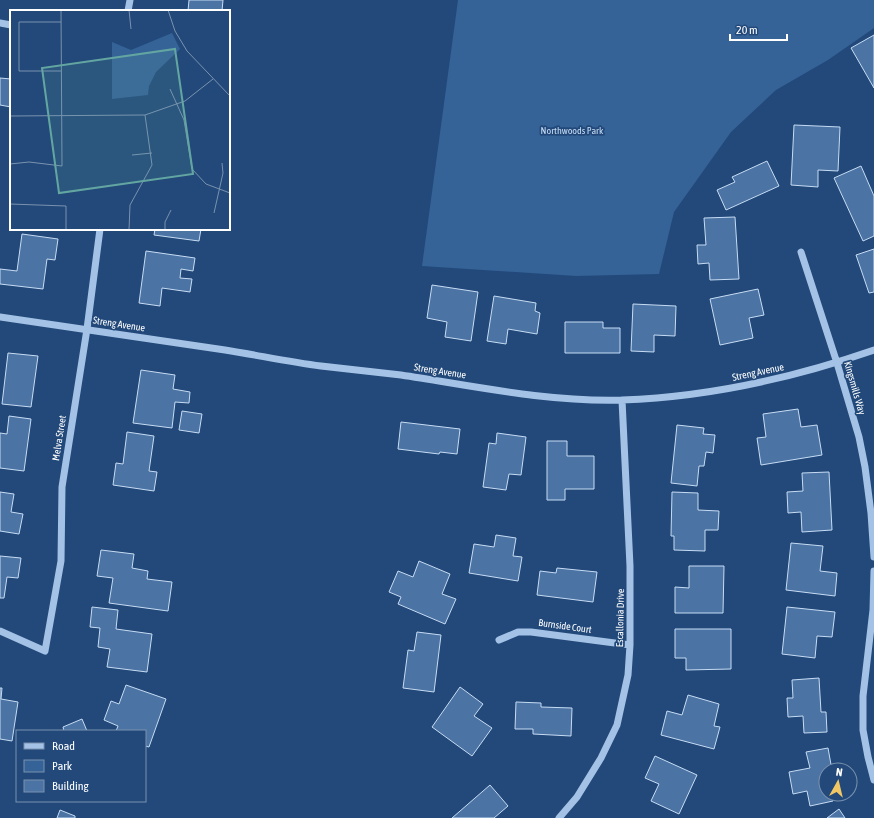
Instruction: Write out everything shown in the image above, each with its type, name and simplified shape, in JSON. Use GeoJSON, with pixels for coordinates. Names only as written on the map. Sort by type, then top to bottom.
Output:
{"type":"FeatureCollection","features":[{"type":"Feature","properties":{"kind":"street"},"geometry":{"type":"LineString","coordinates":[[128,10],[130,0]]}},
{"type":"Feature","properties":{"kind":"street"},"geometry":{"type":"LineString","coordinates":[[0,23],[10,25]]}},
{"type":"Feature","properties":{"kind":"street","name":"Melva Street"},"geometry":{"type":"LineString","coordinates":[[0,631],[45,651],[61,561],[62,487],[87,329],[100,230]]}},
{"type":"Feature","properties":{"kind":"street","name":"Kingsmills Way"},"geometry":{"type":"LineString","coordinates":[[801,252],[859,437],[865,467],[871,514],[874,557]]}},
{"type":"Feature","properties":{"kind":"street","name":"Streng Avenue"},"geometry":{"type":"LineString","coordinates":[[0,317],[87,329],[320,366],[400,375],[520,394],[585,399],[622,400],[682,395],[732,387],[785,377],[837,363],[874,350]]}},
{"type":"Feature","properties":{"kind":"street","name":"Escallonia Drive"},"geometry":{"type":"LineString","coordinates":[[559,818],[578,798],[617,725],[628,675],[630,645],[630,566],[622,400]]}},
{"type":"Feature","properties":{"kind":"street"},"geometry":{"type":"LineString","coordinates":[[874,571],[873,610],[863,696],[863,730],[874,780]]}},
{"type":"Feature","properties":{"kind":"street","name":"Burnside Court"},"geometry":{"type":"LineString","coordinates":[[500,640],[518,632],[531,632],[630,645]]}},
{"type":"Feature","properties":{"kind":"green space","name":"Northwoods Park"},"geometry":{"type":"Polygon","coordinates":[[[458,0],[874,0],[874,28],[828,60],[776,90],[731,132],[674,212],[659,274],[576,276],[422,266],[458,0]]]}},
{"type":"Feature","properties":{"kind":"building"},"geometry":{"type":"Polygon","coordinates":[[[189,0],[223,0],[222,10],[188,10],[189,0]]]}},
{"type":"Feature","properties":{"kind":"building"},"geometry":{"type":"Polygon","coordinates":[[[874,35],[874,88],[851,48],[874,35]]]}},
{"type":"Feature","properties":{"kind":"building"},"geometry":{"type":"Polygon","coordinates":[[[0,78],[10,79],[10,107],[0,105],[0,78]]]}},
{"type":"Feature","properties":{"kind":"building"},"geometry":{"type":"Polygon","coordinates":[[[794,125],[840,127],[838,171],[818,170],[818,187],[791,185],[794,125]]]}},
{"type":"Feature","properties":{"kind":"building"},"geometry":{"type":"Polygon","coordinates":[[[767,161],[779,186],[726,210],[717,190],[735,182],[732,177],[767,161]]]}},
{"type":"Feature","properties":{"kind":"building"},"geometry":{"type":"Polygon","coordinates":[[[861,166],[874,196],[874,236],[863,241],[834,178],[861,166]]]}},
{"type":"Feature","properties":{"kind":"building"},"geometry":{"type":"Polygon","coordinates":[[[735,217],[739,279],[710,280],[709,263],[698,264],[697,245],[706,245],[704,218],[735,217]]]}},
{"type":"Feature","properties":{"kind":"building"},"geometry":{"type":"Polygon","coordinates":[[[155,230],[201,230],[199,241],[154,235],[155,230]]]}},
{"type":"Feature","properties":{"kind":"building"},"geometry":{"type":"Polygon","coordinates":[[[22,234],[58,239],[55,260],[47,259],[43,289],[0,284],[0,269],[17,271],[22,234]]]}},
{"type":"Feature","properties":{"kind":"building"},"geometry":{"type":"Polygon","coordinates":[[[874,249],[874,292],[869,293],[856,255],[874,249]]]}},
{"type":"Feature","properties":{"kind":"building"},"geometry":{"type":"Polygon","coordinates":[[[146,251],[195,258],[193,271],[181,269],[180,278],[192,279],[190,292],[162,288],[160,306],[139,303],[146,251]]]}},
{"type":"Feature","properties":{"kind":"building"},"geometry":{"type":"Polygon","coordinates":[[[432,285],[478,292],[471,341],[445,337],[447,322],[427,318],[432,285]]]}},
{"type":"Feature","properties":{"kind":"building"},"geometry":{"type":"Polygon","coordinates":[[[758,289],[764,315],[749,318],[753,338],[720,345],[710,299],[758,289]]]}},
{"type":"Feature","properties":{"kind":"building"},"geometry":{"type":"Polygon","coordinates":[[[494,296],[536,303],[535,311],[540,313],[537,334],[508,329],[506,344],[487,341],[494,296]]]}},
{"type":"Feature","properties":{"kind":"building"},"geometry":{"type":"Polygon","coordinates":[[[633,304],[676,306],[675,336],[654,335],[654,352],[631,351],[633,304]]]}},
{"type":"Feature","properties":{"kind":"building"},"geometry":{"type":"Polygon","coordinates":[[[565,322],[603,322],[603,328],[620,328],[620,353],[565,353],[565,322]]]}},
{"type":"Feature","properties":{"kind":"building"},"geometry":{"type":"Polygon","coordinates":[[[8,353],[38,356],[31,407],[2,404],[8,353]]]}},
{"type":"Feature","properties":{"kind":"building"},"geometry":{"type":"Polygon","coordinates":[[[141,370],[175,375],[173,389],[190,392],[189,403],[175,402],[172,428],[133,423],[141,370]]]}},
{"type":"Feature","properties":{"kind":"building"},"geometry":{"type":"Polygon","coordinates":[[[798,409],[801,427],[817,425],[822,455],[761,465],[757,438],[766,437],[763,414],[798,409]]]}},
{"type":"Feature","properties":{"kind":"building"},"geometry":{"type":"Polygon","coordinates":[[[182,411],[202,414],[199,433],[179,430],[182,411]]]}},
{"type":"Feature","properties":{"kind":"building"},"geometry":{"type":"Polygon","coordinates":[[[9,416],[31,419],[24,471],[0,468],[0,433],[7,434],[9,416]]]}},
{"type":"Feature","properties":{"kind":"building"},"geometry":{"type":"Polygon","coordinates":[[[401,422],[460,429],[457,454],[440,452],[439,454],[398,449],[401,422]]]}},
{"type":"Feature","properties":{"kind":"building"},"geometry":{"type":"Polygon","coordinates":[[[677,425],[704,428],[703,434],[715,435],[713,453],[706,452],[704,466],[699,466],[697,486],[671,483],[677,425]]]}},
{"type":"Feature","properties":{"kind":"building"},"geometry":{"type":"Polygon","coordinates":[[[127,432],[154,436],[149,471],[157,472],[154,491],[113,485],[116,463],[123,464],[127,432]]]}},
{"type":"Feature","properties":{"kind":"building"},"geometry":{"type":"Polygon","coordinates":[[[497,433],[526,437],[521,475],[509,474],[506,490],[483,487],[489,443],[496,444],[497,433]]]}},
{"type":"Feature","properties":{"kind":"building"},"geometry":{"type":"Polygon","coordinates":[[[547,441],[567,441],[567,456],[594,456],[594,489],[565,489],[565,500],[547,500],[547,441]]]}},
{"type":"Feature","properties":{"kind":"building"},"geometry":{"type":"Polygon","coordinates":[[[829,472],[832,530],[802,532],[801,512],[788,513],[787,492],[803,491],[802,473],[829,472]]]}},
{"type":"Feature","properties":{"kind":"building"},"geometry":{"type":"Polygon","coordinates":[[[0,492],[14,494],[11,512],[23,514],[19,534],[0,531],[0,492]]]}},
{"type":"Feature","properties":{"kind":"building"},"geometry":{"type":"Polygon","coordinates":[[[672,492],[698,493],[698,510],[719,511],[718,530],[705,530],[705,551],[674,550],[674,536],[671,536],[672,492]]]}},
{"type":"Feature","properties":{"kind":"building"},"geometry":{"type":"Polygon","coordinates":[[[496,535],[516,538],[513,556],[522,557],[518,581],[469,573],[474,544],[494,547],[496,535]]]}},
{"type":"Feature","properties":{"kind":"building"},"geometry":{"type":"Polygon","coordinates":[[[791,543],[823,546],[820,571],[837,573],[835,596],[786,590],[791,543]]]}},
{"type":"Feature","properties":{"kind":"building"},"geometry":{"type":"Polygon","coordinates":[[[101,550],[134,554],[132,568],[148,571],[147,579],[172,582],[168,611],[109,603],[113,578],[97,576],[101,550]]]}},
{"type":"Feature","properties":{"kind":"building"},"geometry":{"type":"Polygon","coordinates":[[[0,556],[21,558],[18,578],[7,577],[4,598],[0,598],[0,556]]]}},
{"type":"Feature","properties":{"kind":"building"},"geometry":{"type":"Polygon","coordinates":[[[419,561],[450,574],[442,594],[456,599],[445,624],[398,604],[401,597],[389,592],[398,571],[413,577],[419,561]]]}},
{"type":"Feature","properties":{"kind":"building"},"geometry":{"type":"Polygon","coordinates":[[[689,566],[724,566],[723,613],[675,613],[675,587],[689,588],[689,566]]]}},
{"type":"Feature","properties":{"kind":"building"},"geometry":{"type":"Polygon","coordinates":[[[557,568],[597,572],[593,602],[537,595],[540,571],[556,573],[557,568]]]}},
{"type":"Feature","properties":{"kind":"building"},"geometry":{"type":"Polygon","coordinates":[[[92,607],[118,610],[116,629],[152,634],[147,672],[107,667],[110,649],[98,647],[100,628],[90,627],[92,607]]]}},
{"type":"Feature","properties":{"kind":"building"},"geometry":{"type":"Polygon","coordinates":[[[787,607],[835,612],[832,637],[817,636],[815,658],[782,654],[787,607]]]}},
{"type":"Feature","properties":{"kind":"building"},"geometry":{"type":"Polygon","coordinates":[[[675,629],[731,629],[731,669],[686,670],[686,658],[675,658],[675,629]]]}},
{"type":"Feature","properties":{"kind":"building"},"geometry":{"type":"Polygon","coordinates":[[[417,632],[441,635],[434,692],[403,688],[408,650],[414,651],[417,632]]]}},
{"type":"Feature","properties":{"kind":"building"},"geometry":{"type":"Polygon","coordinates":[[[819,678],[821,712],[826,712],[827,732],[804,733],[803,716],[788,717],[787,698],[793,698],[792,680],[819,678]]]}},
{"type":"Feature","properties":{"kind":"building"},"geometry":{"type":"Polygon","coordinates":[[[126,685],[166,699],[149,747],[146,746],[146,730],[116,730],[118,726],[104,720],[111,701],[119,704],[126,685]]]}},
{"type":"Feature","properties":{"kind":"building"},"geometry":{"type":"Polygon","coordinates":[[[460,687],[483,704],[474,716],[492,728],[472,756],[432,727],[460,687]]]}},
{"type":"Feature","properties":{"kind":"building"},"geometry":{"type":"Polygon","coordinates":[[[0,688],[2,688],[1,699],[18,702],[12,741],[0,739],[0,688]]]}},
{"type":"Feature","properties":{"kind":"building"},"geometry":{"type":"Polygon","coordinates":[[[688,695],[719,704],[714,726],[720,727],[714,749],[661,735],[667,711],[682,715],[688,695]]]}},
{"type":"Feature","properties":{"kind":"building"},"geometry":{"type":"Polygon","coordinates":[[[516,702],[541,703],[541,707],[572,708],[571,736],[533,734],[533,729],[515,729],[516,702]]]}},
{"type":"Feature","properties":{"kind":"building"},"geometry":{"type":"Polygon","coordinates":[[[82,719],[87,730],[64,730],[63,727],[82,719]]]}},
{"type":"Feature","properties":{"kind":"building"},"geometry":{"type":"Polygon","coordinates":[[[828,748],[831,762],[818,762],[818,802],[828,802],[810,806],[807,791],[793,794],[789,772],[810,768],[806,752],[828,748]]]}},
{"type":"Feature","properties":{"kind":"building"},"geometry":{"type":"Polygon","coordinates":[[[655,756],[697,775],[679,814],[651,801],[659,784],[645,778],[655,756]]]}},
{"type":"Feature","properties":{"kind":"building"},"geometry":{"type":"Polygon","coordinates":[[[490,785],[508,806],[494,818],[452,818],[490,785]]]}},
{"type":"Feature","properties":{"kind":"building"},"geometry":{"type":"Polygon","coordinates":[[[839,809],[845,818],[827,818],[839,809]]]}},
{"type":"Feature","properties":{"kind":"building"},"geometry":{"type":"Polygon","coordinates":[[[60,810],[75,816],[75,818],[57,818],[60,810]]]}}]}
